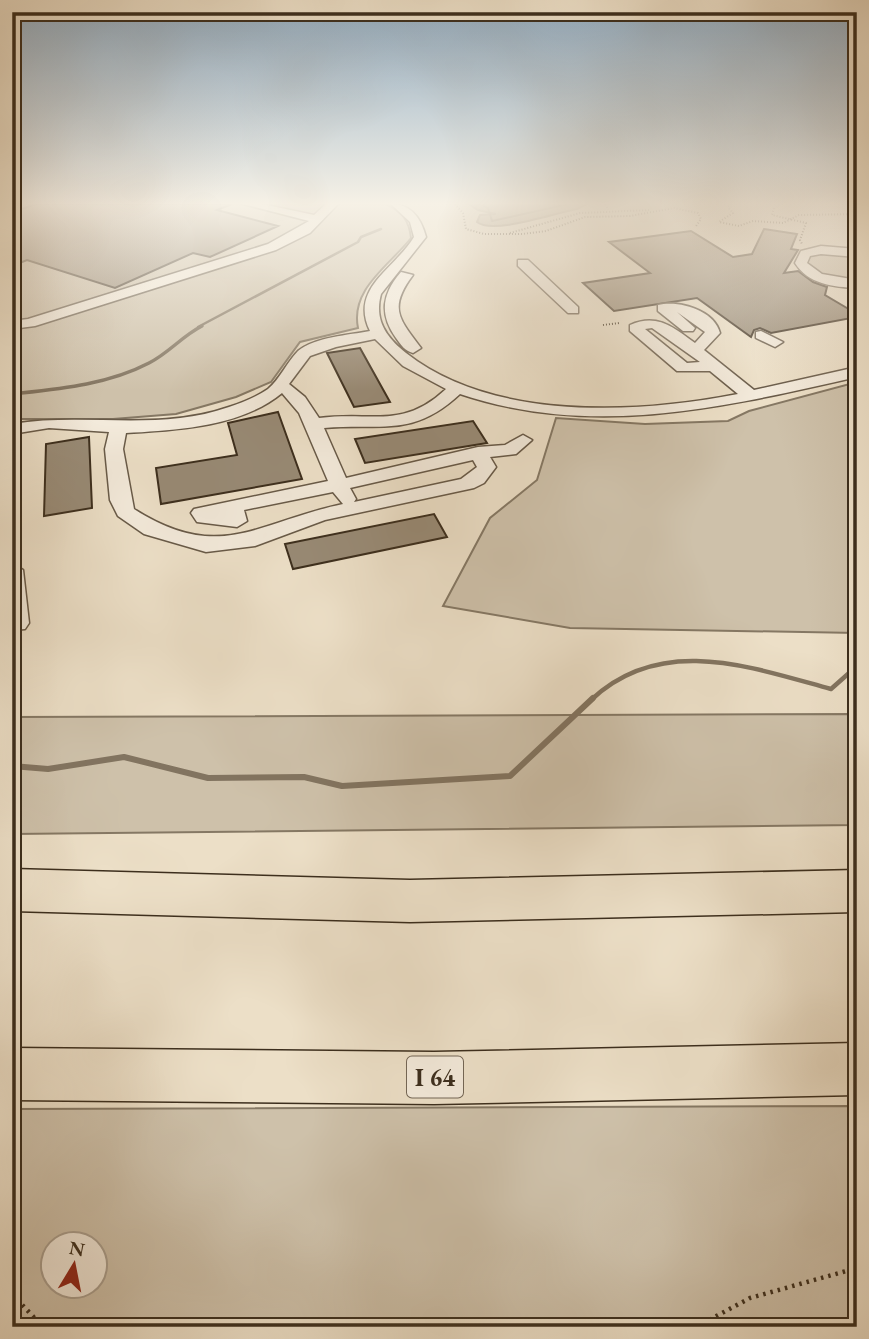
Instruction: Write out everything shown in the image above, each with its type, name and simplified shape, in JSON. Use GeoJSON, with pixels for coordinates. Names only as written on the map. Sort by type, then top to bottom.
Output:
{"type":"FeatureCollection","features":[{"type":"Feature","properties":{"kind":"highway"},"geometry":{"type":"LineString","coordinates":[[17,890],[410,901],[857,891]]}},
{"type":"Feature","properties":{"kind":"highway","name":"I 64"},"geometry":{"type":"LineString","coordinates":[[12,1074],[180,1078],[475,1077],[857,1069]]}},
{"type":"Feature","properties":{"kind":"street"},"geometry":{"type":"LineString","coordinates":[[12,325],[40,320],[211,266]]}},
{"type":"Feature","properties":{"kind":"street"},"geometry":{"type":"LineString","coordinates":[[397,266],[375,292],[371,314],[379,334],[397,354],[418,369],[458,387],[527,406],[607,414],[651,414],[857,360]]}},
{"type":"Feature","properties":{"kind":"street"},"geometry":{"type":"LineString","coordinates":[[416,266],[392,293],[389,313],[400,335],[433,363],[483,384],[566,401],[644,403],[744,391],[857,372]]}},
{"type":"Feature","properties":{"kind":"street"},"geometry":{"type":"LineString","coordinates":[[527,266],[573,310]]}},
{"type":"Feature","properties":{"kind":"street"},"geometry":{"type":"LineString","coordinates":[[804,266],[808,272],[821,278],[853,284],[845,298]]}},
{"type":"Feature","properties":{"kind":"street"},"geometry":{"type":"LineString","coordinates":[[699,346],[713,331],[680,306],[663,308],[699,346],[712,366],[744,391]]}},
{"type":"Feature","properties":{"kind":"street"},"geometry":{"type":"LineString","coordinates":[[699,346],[661,327],[643,325],[683,368],[712,366]]}},
{"type":"Feature","properties":{"kind":"street"},"geometry":{"type":"LineString","coordinates":[[12,429],[49,424],[120,428],[169,425],[214,417],[237,410],[280,386],[305,353],[332,343],[379,334]]}},
{"type":"Feature","properties":{"kind":"street"},"geometry":{"type":"LineString","coordinates":[[280,386],[293,390],[313,424],[352,509]]}},
{"type":"Feature","properties":{"kind":"street"},"geometry":{"type":"LineString","coordinates":[[313,424],[337,419],[386,422],[418,416],[437,407],[458,387]]}},
{"type":"Feature","properties":{"kind":"street"},"geometry":{"type":"LineString","coordinates":[[120,428],[114,438],[114,449],[120,500],[125,512],[151,529],[206,545],[220,546],[255,539],[320,515],[467,484],[485,472],[487,467],[478,453]]}},
{"type":"Feature","properties":{"kind":"street"},"geometry":{"type":"LineString","coordinates":[[233,505],[339,485],[478,453],[510,450],[523,440]]}},
{"type":"Feature","properties":{"kind":"street"},"geometry":{"type":"LineString","coordinates":[[12,570],[17,623]]}},
{"type":"Feature","properties":{"kind":"path"},"geometry":{"type":"LineString","coordinates":[[603,325],[619,323]]}},
{"type":"Feature","properties":{"kind":"path"},"geometry":{"type":"LineString","coordinates":[[696,1327],[750,1298],[857,1268]]}},
{"type":"Feature","properties":{"kind":"path"},"geometry":{"type":"LineString","coordinates":[[12,1294],[43,1327]]}},
{"type":"Feature","properties":{"kind":"shaded area"},"geometry":{"type":"Polygon","coordinates":[[[12,266],[385,266],[365,290],[360,301],[358,328],[300,342],[271,382],[236,397],[176,414],[113,419],[12,419],[12,266]]]}},
{"type":"Feature","properties":{"kind":"shaded area"},"geometry":{"type":"Polygon","coordinates":[[[810,266],[857,266],[857,281],[822,274],[810,266]]]}},
{"type":"Feature","properties":{"kind":"shaded area"},"geometry":{"type":"Polygon","coordinates":[[[857,382],[857,633],[570,628],[443,606],[490,518],[537,480],[556,418],[645,424],[728,421],[749,411],[857,382]]]}},
{"type":"Feature","properties":{"kind":"shaded area"},"geometry":{"type":"Polygon","coordinates":[[[857,714],[857,825],[12,834],[12,717],[857,714]]]}},
{"type":"Feature","properties":{"kind":"shaded area"},"geometry":{"type":"Polygon","coordinates":[[[857,1106],[857,1327],[12,1327],[12,1109],[857,1106]]]}},
{"type":"Feature","properties":{"kind":"building"},"geometry":{"type":"Polygon","coordinates":[[[47,266],[163,266],[115,288],[47,266]]]}},
{"type":"Feature","properties":{"kind":"building"},"geometry":{"type":"Polygon","coordinates":[[[641,266],[788,266],[784,273],[798,271],[813,282],[827,287],[825,295],[857,314],[857,317],[771,333],[760,328],[754,330],[751,337],[697,298],[614,311],[583,283],[650,273],[641,266]]]}},
{"type":"Feature","properties":{"kind":"building"},"geometry":{"type":"Polygon","coordinates":[[[360,348],[390,402],[354,407],[327,353],[360,348]]]}},
{"type":"Feature","properties":{"kind":"building"},"geometry":{"type":"Polygon","coordinates":[[[278,412],[302,479],[161,504],[156,468],[237,455],[228,423],[278,412]]]}},
{"type":"Feature","properties":{"kind":"building"},"geometry":{"type":"Polygon","coordinates":[[[473,421],[487,443],[365,463],[355,439],[473,421]]]}},
{"type":"Feature","properties":{"kind":"building"},"geometry":{"type":"Polygon","coordinates":[[[89,437],[92,508],[44,516],[46,444],[89,437]]]}},
{"type":"Feature","properties":{"kind":"building"},"geometry":{"type":"Polygon","coordinates":[[[434,514],[447,537],[293,569],[285,544],[434,514]]]}},
{"type":"Feature","properties":{"kind":"waterway"},"geometry":{"type":"LineString","coordinates":[[198,327],[312,266]]}},
{"type":"Feature","properties":{"kind":"waterway"},"geometry":{"type":"LineString","coordinates":[[12,394],[82,385],[133,370],[156,359],[202,326]]}},
{"type":"Feature","properties":{"kind":"waterway"},"geometry":{"type":"LineString","coordinates":[[591,700],[618,680],[647,667],[676,662],[738,665],[831,689],[857,666]]}},
{"type":"Feature","properties":{"kind":"waterway"},"geometry":{"type":"LineString","coordinates":[[12,766],[48,769],[124,757],[208,778],[304,777],[342,786],[510,776],[593,698]]}}]}
